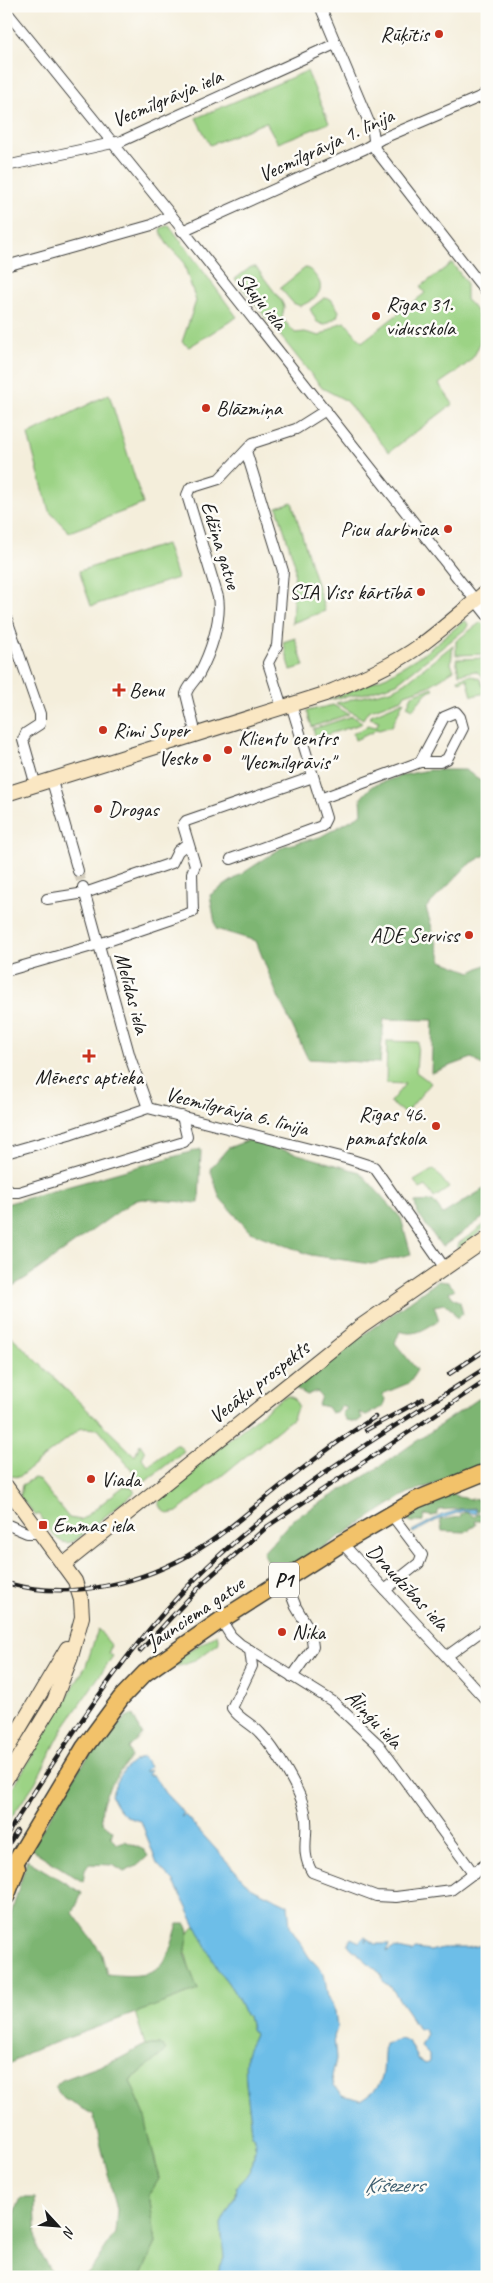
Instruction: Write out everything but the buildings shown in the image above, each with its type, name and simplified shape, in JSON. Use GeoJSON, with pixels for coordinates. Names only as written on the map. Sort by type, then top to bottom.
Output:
{"type":"FeatureCollection","features":[{"type":"Feature","properties":{"kind":"main road"},"geometry":{"type":"LineString","coordinates":[[6,794],[332,691],[400,659],[420,646],[487,591]]}},
{"type":"Feature","properties":{"kind":"main road","name":"Vecāķu prospekts"},"geometry":{"type":"LineString","coordinates":[[63,1565],[361,1326],[487,1239]]}},
{"type":"Feature","properties":{"kind":"main road","name":"Jaunciema gatve"},"geometry":{"type":"LineString","coordinates":[[6,1878],[84,1748],[121,1698],[155,1666],[221,1620],[391,1514],[416,1500],[480,1474],[487,1474]]}},
{"type":"Feature","properties":{"kind":"main road"},"geometry":{"type":"LineString","coordinates":[[6,1486],[38,1533],[75,1581],[81,1600],[82,1616],[76,1632],[71,1657],[54,1701],[6,1779]]}},
{"type":"Feature","properties":{"kind":"main road"},"geometry":{"type":"LineString","coordinates":[[6,1751],[76,1632]]}},
{"type":"Feature","properties":{"kind":"main road","name":"P1"},"geometry":{"type":"LineString","coordinates":[[6,1896],[23,1851]]}},
{"type":"Feature","properties":{"kind":"street"},"geometry":{"type":"LineString","coordinates":[[320,6],[369,124],[375,149],[487,293]]}},
{"type":"Feature","properties":{"kind":"street","name":"Skuju iela"},"geometry":{"type":"LineString","coordinates":[[6,11],[171,215],[487,615]]}},
{"type":"Feature","properties":{"kind":"street","name":"Vecmīlgrāvja iela"},"geometry":{"type":"LineString","coordinates":[[6,166],[122,141],[335,44]]}},
{"type":"Feature","properties":{"kind":"street","name":"Vecmīlgrāvja 1. līnija"},"geometry":{"type":"LineString","coordinates":[[182,231],[374,143],[487,94]]}},
{"type":"Feature","properties":{"kind":"street"},"geometry":{"type":"LineString","coordinates":[[6,266],[152,225],[171,215]]}},
{"type":"Feature","properties":{"kind":"street","name":"Edžiņa gatve"},"geometry":{"type":"LineString","coordinates":[[196,735],[186,694],[200,672],[218,623],[220,611],[218,597],[186,495],[190,488],[219,479],[253,443],[296,429],[326,410]]}},
{"type":"Feature","properties":{"kind":"street"},"geometry":{"type":"LineString","coordinates":[[231,859],[322,826],[326,818],[287,706],[268,663],[277,646],[283,571],[246,451]]}},
{"type":"Feature","properties":{"kind":"street"},"geometry":{"type":"LineString","coordinates":[[6,617],[40,714],[40,724],[26,734],[23,740],[36,786]]}},
{"type":"Feature","properties":{"kind":"street"},"geometry":{"type":"LineString","coordinates":[[320,799],[420,762],[440,762],[446,759],[463,728],[456,712],[444,717],[420,762]]}},
{"type":"Feature","properties":{"kind":"street"},"geometry":{"type":"LineString","coordinates":[[6,971],[99,944],[193,912],[192,873],[195,865],[183,826],[186,821],[313,777]]}},
{"type":"Feature","properties":{"kind":"street"},"geometry":{"type":"LineString","coordinates":[[52,781],[78,871]]}},
{"type":"Feature","properties":{"kind":"street"},"geometry":{"type":"LineString","coordinates":[[47,899],[84,890],[172,863],[178,851],[188,843]]}},
{"type":"Feature","properties":{"kind":"street","name":"Melīdas iela"},"geometry":{"type":"LineString","coordinates":[[84,890],[130,1057],[148,1108]]}},
{"type":"Feature","properties":{"kind":"street","name":"Vecmīlgrāvja 6. līnija"},"geometry":{"type":"LineString","coordinates":[[6,1153],[69,1135],[148,1108],[182,1116],[374,1167],[444,1267]]}},
{"type":"Feature","properties":{"kind":"street"},"geometry":{"type":"LineString","coordinates":[[6,1187],[10,1192],[19,1192],[184,1142],[187,1137],[182,1116]]}},
{"type":"Feature","properties":{"kind":"street"},"geometry":{"type":"LineString","coordinates":[[385,1590],[419,1563],[422,1555],[391,1514]]}},
{"type":"Feature","properties":{"kind":"street"},"geometry":{"type":"LineString","coordinates":[[6,1524],[27,1533],[38,1533]]}},
{"type":"Feature","properties":{"kind":"street","name":"Draudzības iela"},"geometry":{"type":"LineString","coordinates":[[342,1543],[487,1701]]}},
{"type":"Feature","properties":{"kind":"street"},"geometry":{"type":"LineString","coordinates":[[285,1579],[296,1607],[311,1632],[314,1648],[292,1677]]}},
{"type":"Feature","properties":{"kind":"street","name":"Āliņģu iela"},"geometry":{"type":"LineString","coordinates":[[221,1620],[231,1636],[332,1701],[379,1745],[474,1874]]}},
{"type":"Feature","properties":{"kind":"street","name":"Draudzības iela"},"geometry":{"type":"LineString","coordinates":[[447,1656],[487,1627]]}},
{"type":"Feature","properties":{"kind":"street"},"geometry":{"type":"LineString","coordinates":[[250,1650],[252,1666],[232,1708],[239,1718],[260,1732],[284,1764],[306,1813],[306,1862],[312,1872],[376,1896],[396,1897],[451,1890],[487,1863]]}},
{"type":"Feature","properties":{"kind":"green space"},"geometry":{"type":"Polygon","coordinates":[[[307,71],[329,123],[278,143],[266,122],[210,145],[196,118],[307,71]]]}},
{"type":"Feature","properties":{"kind":"green space"},"geometry":{"type":"Polygon","coordinates":[[[169,225],[237,317],[189,347],[182,342],[196,301],[183,261],[167,244],[160,231],[161,228],[169,225]]]}},
{"type":"Feature","properties":{"kind":"green space"},"geometry":{"type":"Polygon","coordinates":[[[452,263],[466,282],[466,300],[476,311],[481,326],[480,342],[470,361],[439,384],[453,404],[389,452],[345,400],[322,388],[235,279],[251,267],[256,267],[282,302],[284,307],[282,318],[295,333],[305,332],[320,336],[338,324],[345,322],[362,342],[425,293],[420,287],[452,263]]]}},
{"type":"Feature","properties":{"kind":"green space"},"geometry":{"type":"Polygon","coordinates":[[[305,268],[309,269],[317,278],[320,287],[314,298],[300,306],[293,303],[280,288],[305,268]]]}},
{"type":"Feature","properties":{"kind":"green space"},"geometry":{"type":"Polygon","coordinates":[[[324,298],[331,299],[339,311],[337,317],[324,325],[317,322],[310,309],[324,298]]]}},
{"type":"Feature","properties":{"kind":"green space"},"geometry":{"type":"Polygon","coordinates":[[[109,394],[143,504],[69,532],[49,511],[28,435],[109,394]]]}},
{"type":"Feature","properties":{"kind":"green space"},"geometry":{"type":"Polygon","coordinates":[[[292,502],[325,611],[292,623],[295,565],[277,507],[292,502]]]}},
{"type":"Feature","properties":{"kind":"green space"},"geometry":{"type":"Polygon","coordinates":[[[166,544],[177,578],[91,606],[79,571],[166,544]]]}},
{"type":"Feature","properties":{"kind":"green space"},"geometry":{"type":"Polygon","coordinates":[[[465,620],[468,624],[467,628],[397,683],[367,693],[328,700],[387,676],[426,652],[465,620]]]}},
{"type":"Feature","properties":{"kind":"green space"},"geometry":{"type":"Polygon","coordinates":[[[481,622],[487,627],[487,654],[456,655],[456,641],[481,622]]]}},
{"type":"Feature","properties":{"kind":"green space"},"geometry":{"type":"Polygon","coordinates":[[[295,638],[304,666],[291,670],[283,642],[295,638]]]}},
{"type":"Feature","properties":{"kind":"green space"},"geometry":{"type":"Polygon","coordinates":[[[453,645],[451,664],[454,670],[429,686],[405,694],[402,699],[368,711],[363,719],[336,703],[391,690],[405,683],[453,645]]]}},
{"type":"Feature","properties":{"kind":"green space"},"geometry":{"type":"Polygon","coordinates":[[[487,658],[487,684],[476,671],[459,674],[456,659],[487,658]]]}},
{"type":"Feature","properties":{"kind":"green space"},"geometry":{"type":"Polygon","coordinates":[[[471,675],[480,679],[486,693],[472,696],[467,679],[459,682],[458,679],[471,675]]]}},
{"type":"Feature","properties":{"kind":"green space"},"geometry":{"type":"Polygon","coordinates":[[[433,687],[434,690],[427,692],[413,709],[407,706],[412,695],[433,687]]]}},
{"type":"Feature","properties":{"kind":"green space"},"geometry":{"type":"Polygon","coordinates":[[[404,701],[392,726],[379,730],[376,729],[355,740],[353,733],[365,728],[367,725],[376,727],[379,721],[370,718],[371,715],[404,701]]]}},
{"type":"Feature","properties":{"kind":"green space"},"geometry":{"type":"Polygon","coordinates":[[[333,705],[349,714],[312,727],[307,711],[333,705]]]}},
{"type":"Feature","properties":{"kind":"green space"},"geometry":{"type":"Polygon","coordinates":[[[352,716],[362,722],[361,724],[316,738],[313,729],[352,716]]]}},
{"type":"Feature","properties":{"kind":"green space"},"geometry":{"type":"Polygon","coordinates":[[[429,770],[465,770],[487,784],[487,854],[468,865],[426,908],[442,961],[471,972],[487,964],[487,1069],[472,1058],[431,1073],[433,1020],[384,1019],[380,1063],[308,1059],[276,992],[256,941],[216,929],[210,895],[284,846],[320,837],[362,814],[361,798],[372,786],[403,775],[429,770]]]}},
{"type":"Feature","properties":{"kind":"green space"},"geometry":{"type":"Polygon","coordinates":[[[387,1041],[418,1042],[416,1072],[431,1083],[405,1114],[390,1102],[405,1084],[386,1083],[387,1041]]]}},
{"type":"Feature","properties":{"kind":"green space"},"geometry":{"type":"Polygon","coordinates":[[[249,1140],[360,1172],[401,1218],[411,1254],[371,1264],[311,1255],[250,1232],[220,1198],[210,1169],[228,1148],[249,1140]]]}},
{"type":"Feature","properties":{"kind":"green space"},"geometry":{"type":"Polygon","coordinates":[[[201,1149],[199,1203],[142,1199],[133,1201],[26,1278],[6,1290],[6,1204],[201,1149]]]}},
{"type":"Feature","properties":{"kind":"green space"},"geometry":{"type":"Polygon","coordinates":[[[434,1169],[449,1188],[434,1198],[426,1186],[420,1189],[414,1181],[434,1169]]]}},
{"type":"Feature","properties":{"kind":"green space"},"geometry":{"type":"Polygon","coordinates":[[[487,1187],[487,1215],[442,1247],[417,1213],[415,1202],[433,1201],[443,1214],[487,1187]]]}},
{"type":"Feature","properties":{"kind":"green space"},"geometry":{"type":"Polygon","coordinates":[[[487,1223],[487,1226],[471,1240],[457,1249],[459,1243],[487,1223]]]}},
{"type":"Feature","properties":{"kind":"green space"},"geometry":{"type":"Polygon","coordinates":[[[438,1281],[448,1282],[455,1289],[449,1292],[453,1298],[460,1302],[463,1314],[457,1318],[451,1309],[444,1304],[434,1306],[439,1320],[415,1333],[400,1331],[395,1343],[417,1370],[409,1383],[382,1394],[385,1399],[383,1407],[366,1415],[359,1412],[362,1418],[357,1422],[346,1420],[342,1414],[347,1408],[341,1406],[339,1411],[331,1413],[327,1407],[318,1405],[321,1396],[316,1391],[307,1395],[292,1386],[438,1281]]]}},
{"type":"Feature","properties":{"kind":"green space"},"geometry":{"type":"Polygon","coordinates":[[[6,1331],[135,1456],[140,1444],[145,1452],[142,1458],[148,1466],[176,1445],[179,1445],[184,1451],[146,1481],[141,1481],[98,1429],[81,1428],[19,1477],[6,1473],[6,1331]]]}},
{"type":"Feature","properties":{"kind":"green space"},"geometry":{"type":"Polygon","coordinates":[[[487,1393],[487,1462],[481,1463],[480,1469],[408,1493],[289,1569],[268,1561],[263,1553],[292,1520],[373,1471],[487,1393]]]}},
{"type":"Feature","properties":{"kind":"green space"},"geometry":{"type":"Polygon","coordinates":[[[289,1396],[295,1399],[298,1406],[293,1418],[177,1512],[169,1514],[161,1508],[161,1498],[169,1487],[282,1398],[289,1396]]]}},
{"type":"Feature","properties":{"kind":"green space"},"geometry":{"type":"Polygon","coordinates":[[[34,1478],[38,1479],[69,1518],[81,1520],[124,1486],[132,1487],[135,1492],[70,1543],[59,1540],[54,1536],[39,1514],[36,1516],[20,1497],[22,1485],[34,1478]]]}},
{"type":"Feature","properties":{"kind":"green space"},"geometry":{"type":"Polygon","coordinates":[[[453,1493],[458,1497],[478,1500],[480,1505],[479,1511],[477,1512],[475,1508],[439,1510],[437,1515],[425,1515],[422,1522],[410,1522],[408,1519],[415,1506],[453,1493]]]}},
{"type":"Feature","properties":{"kind":"green space"},"geometry":{"type":"Polygon","coordinates":[[[466,1512],[475,1517],[478,1513],[482,1514],[485,1521],[475,1521],[476,1525],[465,1532],[442,1531],[440,1520],[460,1517],[461,1514],[466,1512]]]}},
{"type":"Feature","properties":{"kind":"green space"},"geometry":{"type":"Polygon","coordinates":[[[98,1629],[111,1645],[109,1653],[113,1656],[64,1727],[35,1783],[6,1825],[6,1799],[86,1666],[98,1629]]]}},
{"type":"Feature","properties":{"kind":"green space"},"geometry":{"type":"Polygon","coordinates":[[[217,1634],[219,1643],[194,1660],[180,1666],[166,1665],[217,1634]]]}},
{"type":"Feature","properties":{"kind":"green space"},"geometry":{"type":"Polygon","coordinates":[[[133,1715],[142,1734],[129,1748],[131,1757],[109,1788],[101,1813],[102,1822],[113,1831],[111,1837],[116,1844],[125,1841],[144,1850],[148,1856],[137,1866],[124,1872],[113,1865],[89,1864],[85,1870],[83,1882],[31,1849],[62,1795],[85,1761],[112,1730],[128,1716],[133,1715]]]}},
{"type":"Feature","properties":{"kind":"green space"},"geometry":{"type":"Polygon","coordinates":[[[27,1860],[82,1893],[73,1913],[101,1952],[107,1974],[139,1975],[154,1971],[165,1961],[178,1924],[186,1924],[189,1931],[185,1956],[198,1990],[27,2053],[6,2066],[6,1931],[27,1860]]]}},
{"type":"Feature","properties":{"kind":"green space"},"geometry":{"type":"Polygon","coordinates":[[[195,1926],[201,1932],[219,1972],[234,1992],[245,2015],[248,2016],[251,2029],[255,2034],[247,2053],[245,2066],[252,2135],[255,2136],[254,2158],[247,2175],[236,2186],[235,2196],[221,2224],[224,2258],[216,2277],[140,2277],[156,2243],[149,2195],[159,2178],[155,2159],[130,2081],[162,2054],[159,2045],[145,2045],[135,2012],[198,1990],[189,1966],[186,1949],[186,1940],[195,1926]]]}},
{"type":"Feature","properties":{"kind":"green space"},"geometry":{"type":"Polygon","coordinates":[[[145,2045],[159,2045],[166,2049],[130,2081],[144,2113],[159,2179],[149,2195],[156,2243],[140,2277],[82,2277],[91,2270],[115,2233],[117,2210],[93,2114],[64,2099],[54,2087],[62,2080],[119,2059],[145,2045]]]}},
{"type":"Feature","properties":{"kind":"green space"},"geometry":{"type":"Polygon","coordinates":[[[21,2198],[35,2198],[37,2248],[54,2277],[6,2277],[9,2237],[21,2198]]]}},
{"type":"Feature","properties":{"kind":"water"},"geometry":{"type":"Polygon","coordinates":[[[462,1509],[475,1509],[476,1514],[463,1511],[437,1520],[413,1533],[412,1531],[442,1515],[462,1509]]]}},
{"type":"Feature","properties":{"kind":"water","name":"Ķīšezers"},"geometry":{"type":"Polygon","coordinates":[[[143,1757],[149,1767],[144,1772],[150,1770],[148,1775],[153,1775],[165,1793],[184,1813],[181,1817],[185,1815],[250,1887],[288,1905],[290,1926],[309,1957],[324,1973],[328,1998],[335,2011],[337,2028],[334,2037],[336,2059],[332,2077],[334,2085],[342,2095],[361,2100],[376,2088],[382,2076],[385,2044],[400,2039],[408,2041],[418,2060],[425,2064],[429,2062],[429,2055],[421,2047],[427,2034],[424,2029],[419,2029],[412,2021],[390,1986],[383,1981],[381,1974],[351,1948],[348,1944],[351,1938],[359,1942],[364,1937],[367,1938],[366,1942],[368,1939],[375,1944],[389,1944],[387,1952],[394,1948],[412,1952],[415,1949],[430,1951],[442,1948],[466,1948],[483,1945],[487,1941],[487,2277],[216,2277],[224,2258],[221,2224],[235,2196],[236,2186],[247,2175],[254,2158],[255,2137],[252,2135],[245,2066],[247,2053],[255,2034],[251,2029],[248,2016],[245,2015],[234,1992],[219,1972],[174,1882],[157,1864],[141,1821],[126,1816],[116,1805],[111,1795],[127,1768],[143,1757]]]}},
{"type":"Feature","properties":{"kind":"tunnel"},"geometry":{"type":"LineString","coordinates":[[78,871],[83,887]]}},
{"type":"Feature","properties":{"kind":"railway"},"geometry":{"type":"LineString","coordinates":[[449,1374],[487,1349]]}},
{"type":"Feature","properties":{"kind":"railway"},"geometry":{"type":"LineString","coordinates":[[6,1836],[104,1688],[159,1618],[189,1585],[252,1527],[316,1478],[487,1367]]}},
{"type":"Feature","properties":{"kind":"railway"},"geometry":{"type":"LineString","coordinates":[[140,1651],[206,1580],[268,1526],[487,1380]]}},
{"type":"Feature","properties":{"kind":"railway"},"geometry":{"type":"LineString","coordinates":[[366,1430],[423,1399]]}},
{"type":"Feature","properties":{"kind":"railway"},"geometry":{"type":"LineString","coordinates":[[6,1583],[31,1588],[81,1589],[106,1586],[154,1572],[199,1549],[217,1537],[320,1455],[375,1417]]}},
{"type":"Feature","properties":{"kind":"railway"},"geometry":{"type":"LineString","coordinates":[[6,1848],[17,1831]]}},
{"type":"Feature","properties":{"kind":"place","name":"Rūķītis"},"geometry":{"type":"Point","coordinates":[439,34]}},
{"type":"Feature","properties":{"kind":"place","name":"Rīgas 31. vidusskola"},"geometry":{"type":"Point","coordinates":[376,316]}},
{"type":"Feature","properties":{"kind":"place","name":"Blāzmiņa"},"geometry":{"type":"Point","coordinates":[206,408]}},
{"type":"Feature","properties":{"kind":"place","name":"Picu darbnīca"},"geometry":{"type":"Point","coordinates":[448,529]}},
{"type":"Feature","properties":{"kind":"place","name":"SIA Viss kārtībā"},"geometry":{"type":"Point","coordinates":[421,592]}},
{"type":"Feature","properties":{"kind":"place","name":"Benu"},"geometry":{"type":"Point","coordinates":[119,690]}},
{"type":"Feature","properties":{"kind":"place","name":"Rimi Super"},"geometry":{"type":"Point","coordinates":[103,730]}},
{"type":"Feature","properties":{"kind":"place","name":"Klientu centrs \"Vecmīlgrāvis\""},"geometry":{"type":"Point","coordinates":[228,750]}},
{"type":"Feature","properties":{"kind":"place","name":"Vesko"},"geometry":{"type":"Point","coordinates":[207,758]}},
{"type":"Feature","properties":{"kind":"place","name":"Drogas"},"geometry":{"type":"Point","coordinates":[98,809]}},
{"type":"Feature","properties":{"kind":"place","name":"ADE Serviss"},"geometry":{"type":"Point","coordinates":[469,935]}},
{"type":"Feature","properties":{"kind":"place","name":"Mēness aptieka"},"geometry":{"type":"Point","coordinates":[89,1056]}},
{"type":"Feature","properties":{"kind":"place","name":"Rīgas 46. pamatskola"},"geometry":{"type":"Point","coordinates":[436,1126]}},
{"type":"Feature","properties":{"kind":"place","name":"Viada"},"geometry":{"type":"Point","coordinates":[91,1479]}},
{"type":"Feature","properties":{"kind":"place","name":"Emmas iela"},"geometry":{"type":"Point","coordinates":[43,1525]}},
{"type":"Feature","properties":{"kind":"place","name":"Nika"},"geometry":{"type":"Point","coordinates":[282,1632]}}]}
